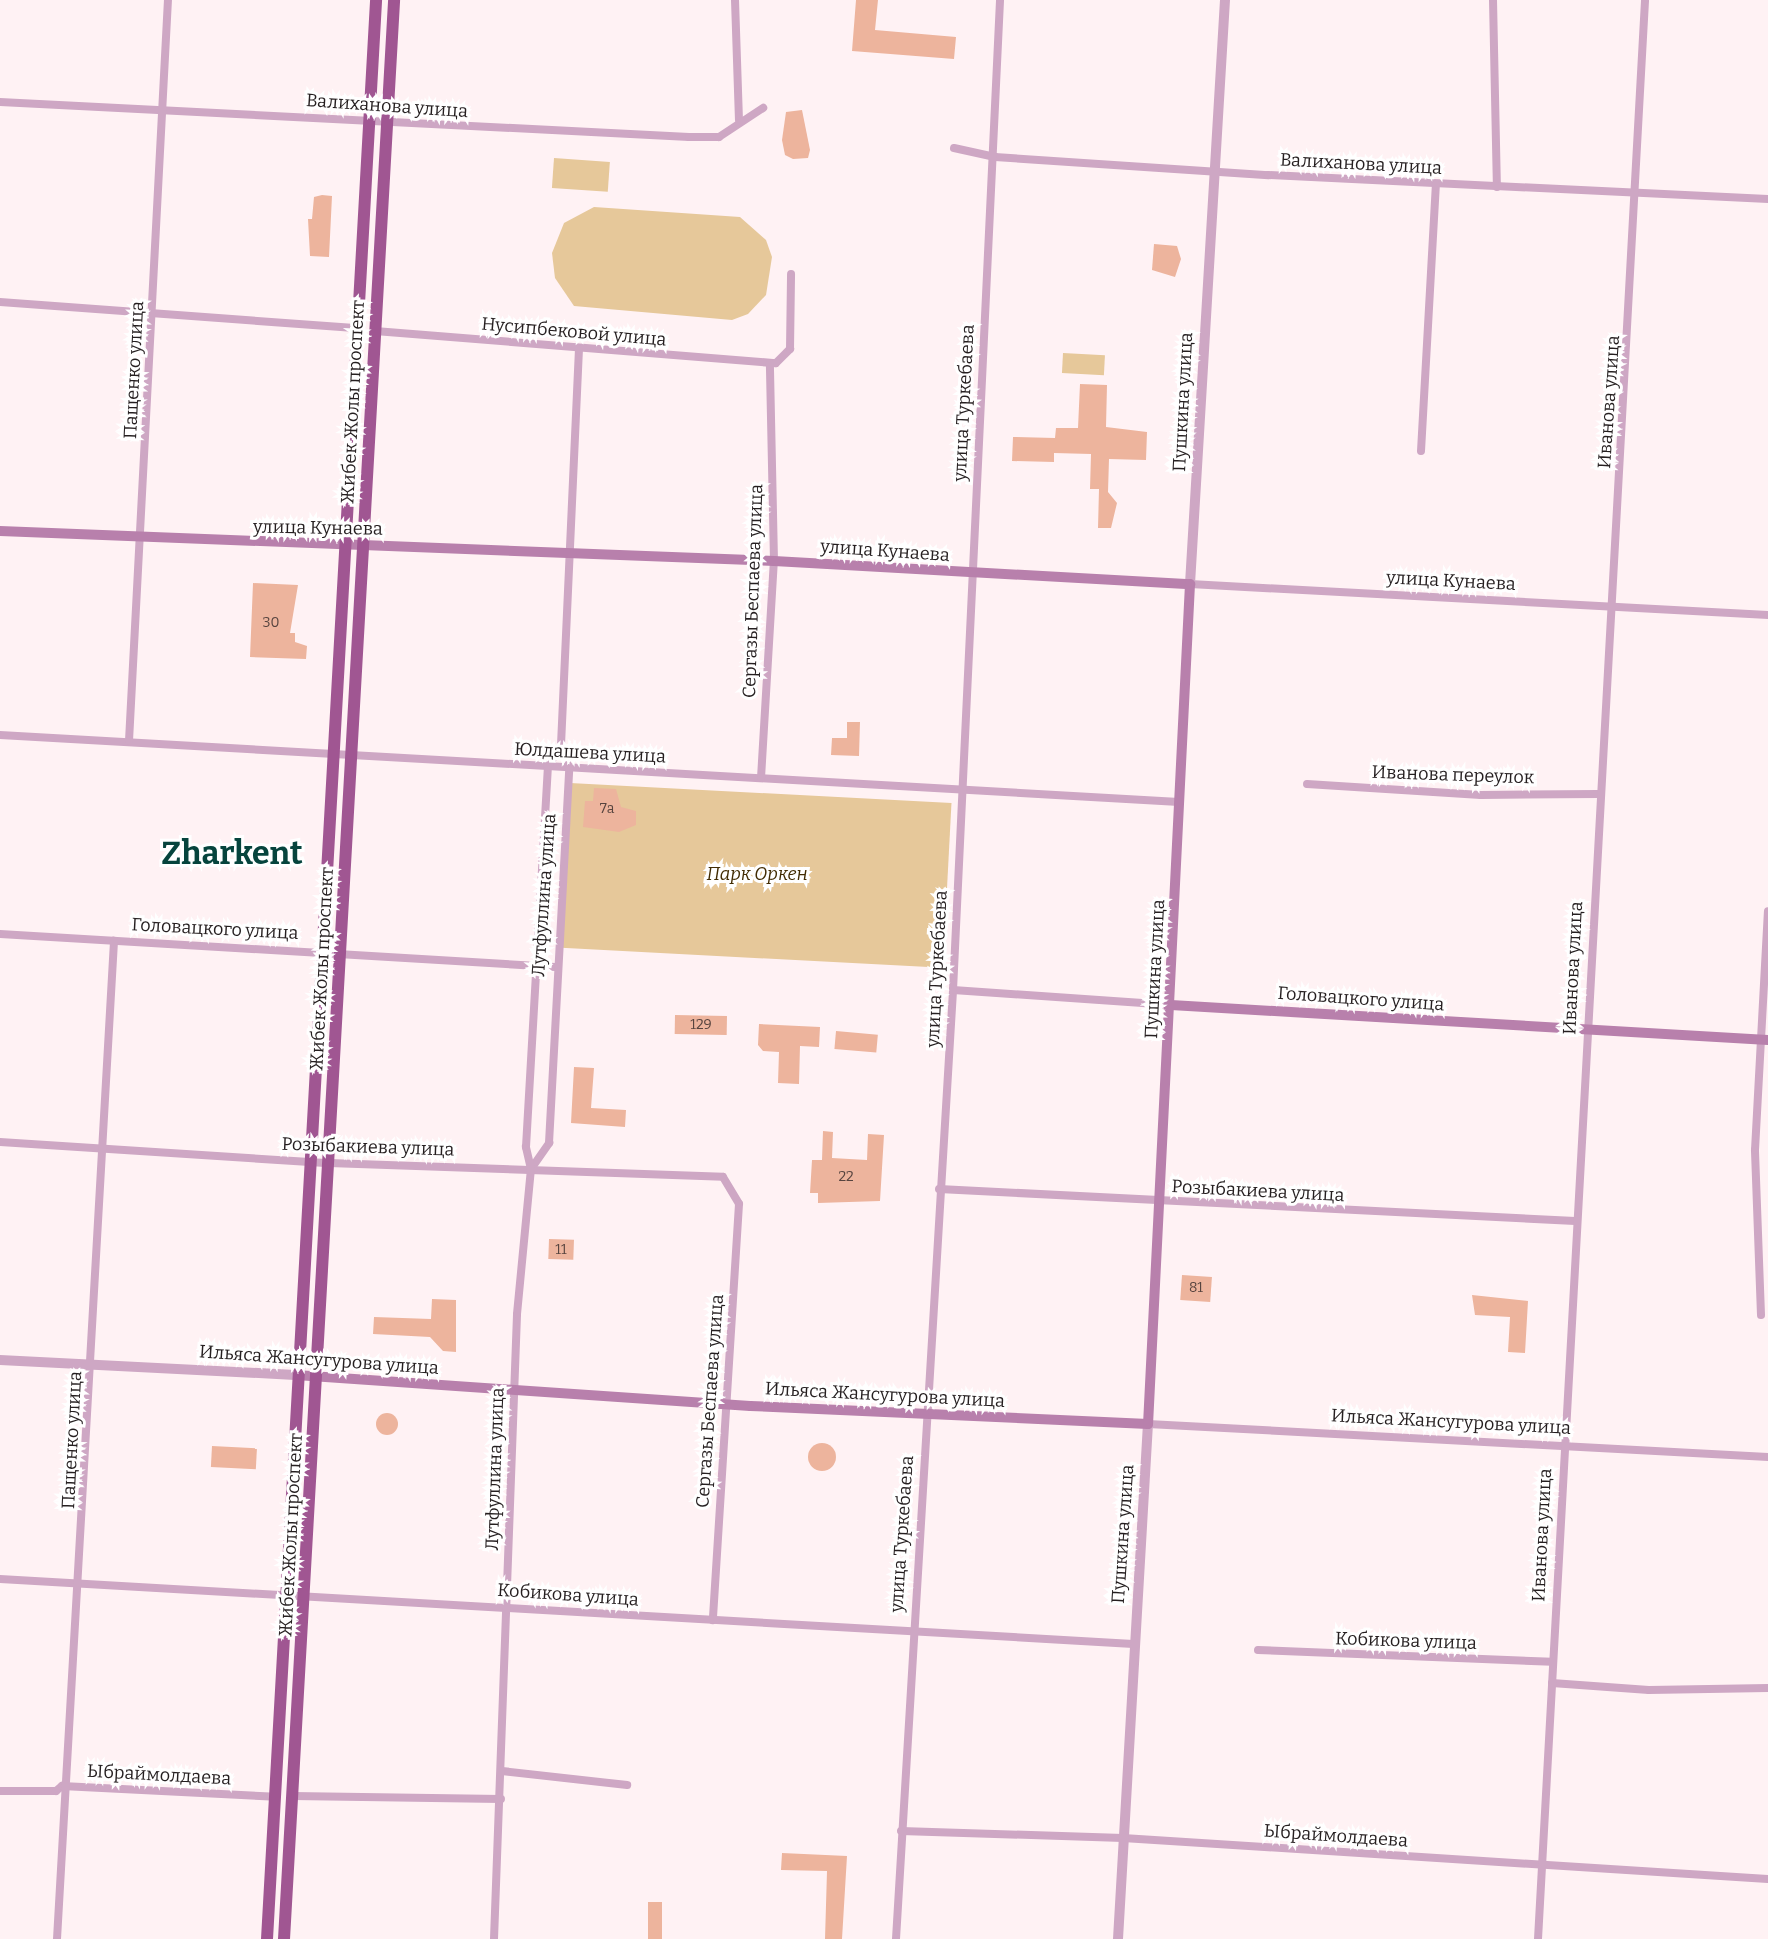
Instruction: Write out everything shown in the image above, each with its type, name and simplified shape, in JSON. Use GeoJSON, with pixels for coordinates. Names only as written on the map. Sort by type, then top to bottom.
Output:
{"type":"FeatureCollection","features":[{"type":"Feature","properties":{"kind":"highway","name":"Жибек Жолы проспект"},"geometry":{"type":"LineString","coordinates":[[267,1939],[376,0]]}},
{"type":"Feature","properties":{"kind":"highway","name":"Жибек Жолы проспект"},"geometry":{"type":"LineString","coordinates":[[284,1939],[394,0]]}},
{"type":"Feature","properties":{"kind":"main road","name":"улица Кунаева"},"geometry":{"type":"LineString","coordinates":[[0,531],[139,540],[774,561],[971,574],[1190,584]]}},
{"type":"Feature","properties":{"kind":"main road","name":"Пушкина улица"},"geometry":{"type":"LineString","coordinates":[[1148,1424],[1190,584]]}},
{"type":"Feature","properties":{"kind":"main road","name":"Головацкого улица"},"geometry":{"type":"LineString","coordinates":[[1171,1005],[1764,1040]]}},
{"type":"Feature","properties":{"kind":"main road","name":"Ильяса Жансугурова улица"},"geometry":{"type":"LineString","coordinates":[[300,1375],[726,1404],[1148,1424]]}},
{"type":"Feature","properties":{"kind":"street","name":"Пащенко улица"},"geometry":{"type":"LineString","coordinates":[[129,741],[168,0]]}},
{"type":"Feature","properties":{"kind":"street"},"geometry":{"type":"LineString","coordinates":[[735,0],[739,120]]}},
{"type":"Feature","properties":{"kind":"street","name":"улица Туркебаева"},"geometry":{"type":"LineString","coordinates":[[896,1939],[911,1628],[953,990],[971,574],[995,157],[1000,0]]}},
{"type":"Feature","properties":{"kind":"street","name":"Пушкина улица"},"geometry":{"type":"LineString","coordinates":[[1190,584],[1225,0]]}},
{"type":"Feature","properties":{"kind":"street"},"geometry":{"type":"LineString","coordinates":[[1493,0],[1497,187]]}},
{"type":"Feature","properties":{"kind":"street","name":"Иванова улица"},"geometry":{"type":"LineString","coordinates":[[1538,1939],[1598,794],[1638,195],[1645,0]]}},
{"type":"Feature","properties":{"kind":"street","name":"Валиханова улица"},"geometry":{"type":"LineString","coordinates":[[0,102],[719,137],[739,120],[763,108]]}},
{"type":"Feature","properties":{"kind":"street","name":"Валиханова улица"},"geometry":{"type":"LineString","coordinates":[[954,148],[995,157],[1638,195],[1768,199]]}},
{"type":"Feature","properties":{"kind":"street"},"geometry":{"type":"LineString","coordinates":[[1421,451],[1436,184]]}},
{"type":"Feature","properties":{"kind":"street"},"geometry":{"type":"LineString","coordinates":[[773,365],[790,349],[791,274]]}},
{"type":"Feature","properties":{"kind":"street"},"geometry":{"type":"LineString","coordinates":[[0,302],[358,328]]}},
{"type":"Feature","properties":{"kind":"street","name":"Нусипбековой улица"},"geometry":{"type":"LineString","coordinates":[[375,331],[773,365]]}},
{"type":"Feature","properties":{"kind":"street","name":"Лутфуллина улица"},"geometry":{"type":"LineString","coordinates":[[531,1169],[549,1143],[555,967],[569,768],[561,744],[579,349]]}},
{"type":"Feature","properties":{"kind":"street","name":"Сергазы Беспаева улица"},"geometry":{"type":"LineString","coordinates":[[761,778],[774,561],[773,365]]}},
{"type":"Feature","properties":{"kind":"street","name":"улица Кунаева"},"geometry":{"type":"LineString","coordinates":[[1190,584],[1768,615]]}},
{"type":"Feature","properties":{"kind":"street","name":"Юлдашева улица"},"geometry":{"type":"LineString","coordinates":[[0,735],[1179,802]]}},
{"type":"Feature","properties":{"kind":"street","name":"Лутфуллина улица"},"geometry":{"type":"LineString","coordinates":[[494,1939],[502,1771],[513,1391],[531,1169],[526,1147],[536,967],[548,766],[561,744]]}},
{"type":"Feature","properties":{"kind":"street","name":"Иванова переулок"},"geometry":{"type":"LineString","coordinates":[[1307,785],[1481,795],[1598,794]]}},
{"type":"Feature","properties":{"kind":"street"},"geometry":{"type":"LineString","coordinates":[[1761,1315],[1755,1205],[1768,911]]}},
{"type":"Feature","properties":{"kind":"street","name":"Головацкого улица"},"geometry":{"type":"LineString","coordinates":[[0,934],[555,967]]}},
{"type":"Feature","properties":{"kind":"street","name":"Пащенко улица"},"geometry":{"type":"LineString","coordinates":[[57,1939],[62,1786],[81,1582],[101,1149],[114,942]]}},
{"type":"Feature","properties":{"kind":"street","name":"Головацкого улица"},"geometry":{"type":"LineString","coordinates":[[953,990],[1171,1005]]}},
{"type":"Feature","properties":{"kind":"street","name":"Розыбакиева улица"},"geometry":{"type":"LineString","coordinates":[[0,1142],[329,1163],[723,1177],[732,1184]]}},
{"type":"Feature","properties":{"kind":"street","name":"Сергазы Беспаева улица"},"geometry":{"type":"LineString","coordinates":[[713,1620],[739,1204],[732,1184]]}},
{"type":"Feature","properties":{"kind":"street","name":"Розыбакиева улица"},"geometry":{"type":"LineString","coordinates":[[939,1189],[1575,1221]]}},
{"type":"Feature","properties":{"kind":"street","name":"Ильяса Жансугурова улица"},"geometry":{"type":"LineString","coordinates":[[0,1360],[300,1375]]}},
{"type":"Feature","properties":{"kind":"street","name":"Пушкина улица"},"geometry":{"type":"LineString","coordinates":[[1118,1939],[1133,1644],[1148,1424]]}},
{"type":"Feature","properties":{"kind":"street","name":"Ильяса Жансугурова улица"},"geometry":{"type":"LineString","coordinates":[[1148,1424],[1768,1457]]}},
{"type":"Feature","properties":{"kind":"street","name":"Кобикова улица"},"geometry":{"type":"LineString","coordinates":[[0,1579],[81,1582],[305,1599],[507,1606],[713,1620],[911,1628],[1133,1644]]}},
{"type":"Feature","properties":{"kind":"street","name":"Кобикова улица"},"geometry":{"type":"LineString","coordinates":[[1258,1650],[1552,1662]]}},
{"type":"Feature","properties":{"kind":"street"},"geometry":{"type":"LineString","coordinates":[[1552,1683],[1649,1690],[1768,1688]]}},
{"type":"Feature","properties":{"kind":"street"},"geometry":{"type":"LineString","coordinates":[[502,1771],[627,1785]]}},
{"type":"Feature","properties":{"kind":"street","name":"Ыбраймолдаева"},"geometry":{"type":"LineString","coordinates":[[0,1791],[56,1791],[62,1786],[276,1797]]}},
{"type":"Feature","properties":{"kind":"street"},"geometry":{"type":"LineString","coordinates":[[293,1796],[501,1799]]}},
{"type":"Feature","properties":{"kind":"street","name":"Ыбраймолдаева"},"geometry":{"type":"LineString","coordinates":[[901,1831],[1123,1838],[1768,1879]]}},
{"type":"Feature","properties":{"kind":"green space"},"geometry":{"type":"Polygon","coordinates":[[[554,158],[610,162],[608,192],[552,188],[554,158]]]}},
{"type":"Feature","properties":{"kind":"green space"},"geometry":{"type":"Polygon","coordinates":[[[594,207],[740,217],[766,240],[772,257],[766,295],[748,314],[732,320],[574,306],[555,278],[552,253],[564,223],[594,207]]]}},
{"type":"Feature","properties":{"kind":"green space"},"geometry":{"type":"Polygon","coordinates":[[[1063,353],[1105,355],[1104,375],[1062,373],[1063,353]]]}},
{"type":"Feature","properties":{"kind":"green space","name":"Парк Оркен"},"geometry":{"type":"Polygon","coordinates":[[[570,783],[951,803],[943,968],[561,948],[570,783]]]}},
{"type":"Feature","properties":{"kind":"building"},"geometry":{"type":"Polygon","coordinates":[[[856,0],[878,0],[875,30],[956,37],[954,59],[852,51],[856,0]]]}},
{"type":"Feature","properties":{"kind":"building"},"geometry":{"type":"Polygon","coordinates":[[[802,110],[810,150],[808,158],[793,159],[785,155],[782,140],[786,112],[802,110]]]}},
{"type":"Feature","properties":{"kind":"building"},"geometry":{"type":"Polygon","coordinates":[[[332,196],[329,257],[310,256],[308,219],[312,219],[314,197],[332,196]]]}},
{"type":"Feature","properties":{"kind":"building"},"geometry":{"type":"Polygon","coordinates":[[[1154,244],[1177,246],[1181,259],[1175,277],[1152,270],[1154,244]]]}},
{"type":"Feature","properties":{"kind":"building"},"geometry":{"type":"Polygon","coordinates":[[[1080,384],[1107,385],[1106,427],[1147,432],[1146,460],[1109,459],[1108,492],[1117,503],[1111,528],[1098,528],[1099,489],[1090,489],[1091,454],[1054,453],[1054,462],[1012,461],[1013,437],[1055,438],[1056,428],[1078,428],[1080,384]]]}},
{"type":"Feature","properties":{"kind":"building"},"geometry":{"type":"Polygon","coordinates":[[[253,583],[298,585],[290,633],[295,633],[295,642],[307,646],[306,659],[250,657],[253,583]]]}},
{"type":"Feature","properties":{"kind":"building"},"geometry":{"type":"Polygon","coordinates":[[[847,722],[860,722],[859,756],[831,755],[832,738],[847,738],[847,722]]]}},
{"type":"Feature","properties":{"kind":"building"},"geometry":{"type":"Polygon","coordinates":[[[594,788],[616,789],[621,807],[636,811],[636,825],[619,832],[583,827],[585,801],[593,801],[594,788]]]}},
{"type":"Feature","properties":{"kind":"building"},"geometry":{"type":"Polygon","coordinates":[[[675,1015],[727,1016],[727,1035],[675,1034],[675,1015]]]}},
{"type":"Feature","properties":{"kind":"building"},"geometry":{"type":"Polygon","coordinates":[[[759,1024],[820,1027],[819,1047],[800,1046],[799,1084],[778,1083],[779,1052],[763,1051],[758,1045],[759,1024]]]}},
{"type":"Feature","properties":{"kind":"building"},"geometry":{"type":"Polygon","coordinates":[[[836,1031],[878,1035],[876,1053],[834,1049],[836,1031]]]}},
{"type":"Feature","properties":{"kind":"building"},"geometry":{"type":"Polygon","coordinates":[[[574,1067],[594,1068],[591,1108],[626,1110],[625,1127],[571,1123],[574,1067]]]}},
{"type":"Feature","properties":{"kind":"building"},"geometry":{"type":"Polygon","coordinates":[[[823,1131],[833,1132],[832,1158],[867,1160],[868,1134],[884,1135],[880,1201],[818,1203],[818,1193],[810,1193],[812,1160],[822,1160],[823,1131]]]}},
{"type":"Feature","properties":{"kind":"building"},"geometry":{"type":"Polygon","coordinates":[[[549,1239],[574,1240],[573,1260],[548,1259],[549,1239]]]}},
{"type":"Feature","properties":{"kind":"building"},"geometry":{"type":"Polygon","coordinates":[[[1182,1275],[1212,1277],[1210,1302],[1180,1300],[1182,1275]]]}},
{"type":"Feature","properties":{"kind":"building"},"geometry":{"type":"Polygon","coordinates":[[[1472,1295],[1528,1301],[1525,1353],[1508,1352],[1510,1317],[1475,1315],[1472,1295]]]}},
{"type":"Feature","properties":{"kind":"building"},"geometry":{"type":"Polygon","coordinates":[[[432,1299],[456,1300],[456,1352],[443,1351],[430,1337],[373,1334],[374,1317],[431,1319],[432,1299]]]}},
{"type":"Feature","properties":{"kind":"building"},"geometry":{"type":"Polygon","coordinates":[[[387,1413],[395,1416],[398,1424],[395,1432],[387,1435],[379,1432],[376,1424],[379,1416],[387,1413]]]}},
{"type":"Feature","properties":{"kind":"building"},"geometry":{"type":"Polygon","coordinates":[[[822,1443],[832,1447],[836,1457],[832,1467],[822,1471],[812,1467],[808,1457],[812,1447],[822,1443]]]}},
{"type":"Feature","properties":{"kind":"building"},"geometry":{"type":"Polygon","coordinates":[[[212,1446],[257,1448],[256,1469],[211,1467],[212,1446]]]}},
{"type":"Feature","properties":{"kind":"building"},"geometry":{"type":"Polygon","coordinates":[[[782,1853],[847,1856],[842,1939],[825,1939],[827,1871],[781,1870],[782,1853]]]}},
{"type":"Feature","properties":{"kind":"building"},"geometry":{"type":"Polygon","coordinates":[[[648,1902],[662,1902],[662,1939],[648,1939],[648,1902]]]}},
{"type":"Feature","properties":{"kind":"district","name":"Zharkent"},"geometry":{"type":"Point","coordinates":[232,853]}}]}
